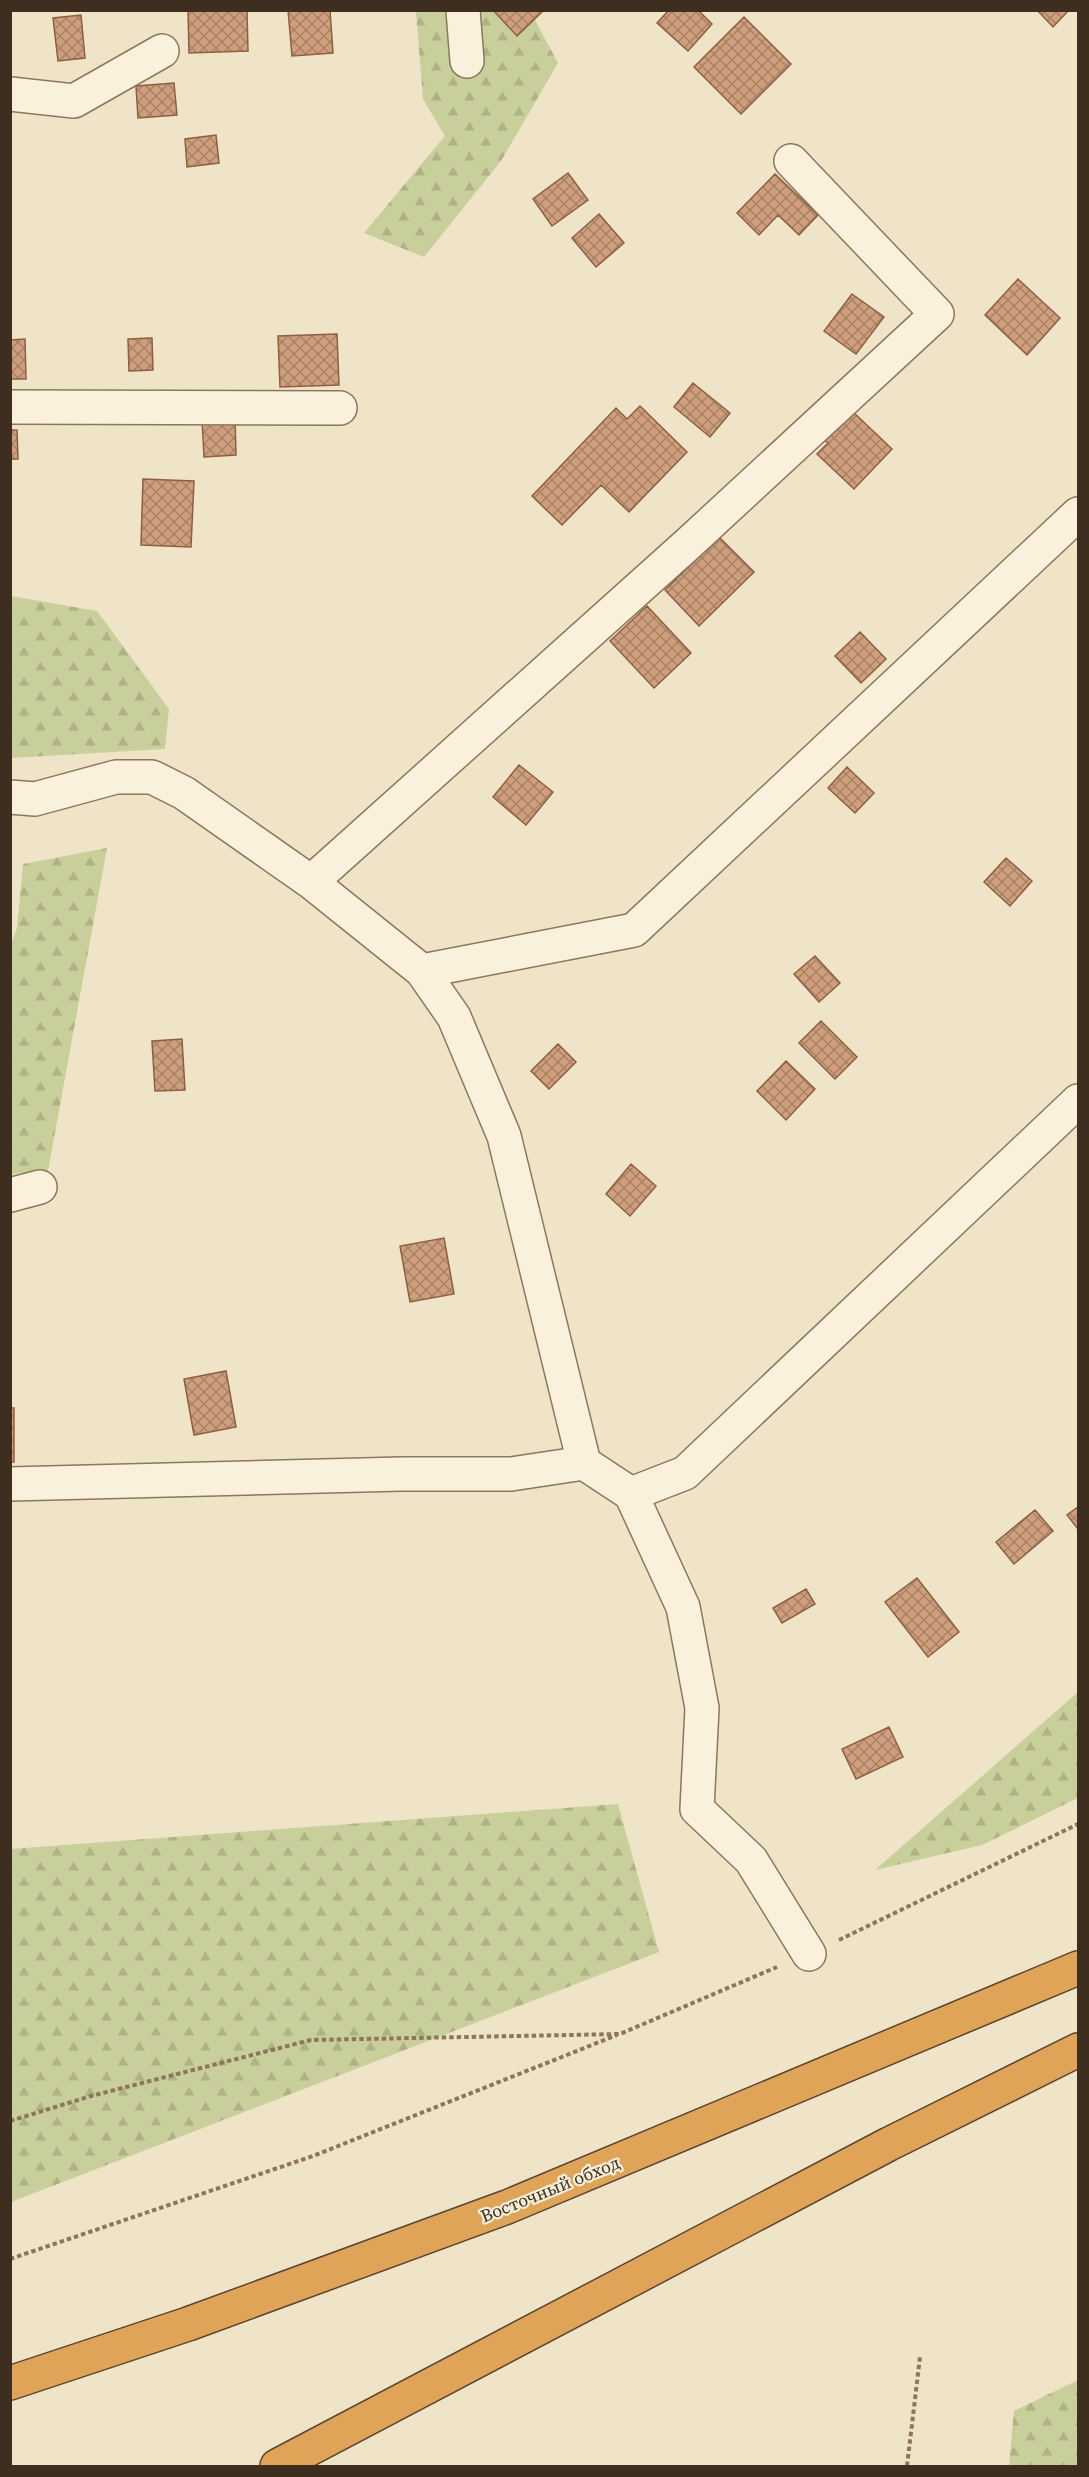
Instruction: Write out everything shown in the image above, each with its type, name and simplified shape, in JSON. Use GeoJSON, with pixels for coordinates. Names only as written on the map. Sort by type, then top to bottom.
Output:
{"type":"FeatureCollection","features":[{"type":"Feature","properties":{"kind":"highway","name":"Восточный обход"},"geometry":{"type":"LineString","coordinates":[[10,2383],[188,2324],[507,2207],[1078,1968]]}},
{"type":"Feature","properties":{"kind":"highway"},"geometry":{"type":"LineString","coordinates":[[277,2466],[889,2144],[1078,2050]]}},
{"type":"Feature","properties":{"kind":"street"},"geometry":{"type":"LineString","coordinates":[[463,10],[467,61]]}},
{"type":"Feature","properties":{"kind":"street"},"geometry":{"type":"LineString","coordinates":[[10,94],[74,101],[162,51]]}},
{"type":"Feature","properties":{"kind":"street"},"geometry":{"type":"LineString","coordinates":[[311,882],[689,543],[936,314],[791,161]]}},
{"type":"Feature","properties":{"kind":"street"},"geometry":{"type":"LineString","coordinates":[[10,407],[340,408]]}},
{"type":"Feature","properties":{"kind":"street"},"geometry":{"type":"LineString","coordinates":[[422,971],[634,930],[1078,514]]}},
{"type":"Feature","properties":{"kind":"street"},"geometry":{"type":"LineString","coordinates":[[10,797],[35,799],[116,777],[152,777],[184,793],[311,882],[422,971],[454,1017],[504,1136],[584,1463]]}},
{"type":"Feature","properties":{"kind":"street"},"geometry":{"type":"LineString","coordinates":[[631,1494],[684,1473],[1078,1101]]}},
{"type":"Feature","properties":{"kind":"street"},"geometry":{"type":"LineString","coordinates":[[10,1484],[401,1474],[511,1474],[584,1463],[631,1494],[683,1607],[702,1708],[697,1809],[751,1860],[809,1954]]}},
{"type":"Feature","properties":{"kind":"path"},"geometry":{"type":"LineString","coordinates":[[10,2259],[313,2156],[620,2034],[809,1954],[1078,1824]]}},
{"type":"Feature","properties":{"kind":"path"},"geometry":{"type":"LineString","coordinates":[[10,2121],[91,2097],[311,2040],[620,2034]]}},
{"type":"Feature","properties":{"kind":"path"},"geometry":{"type":"LineString","coordinates":[[907,2466],[920,2357]]}},
{"type":"Feature","properties":{"kind":"green space"},"geometry":{"type":"Polygon","coordinates":[[[416,11],[530,11],[558,63],[501,161],[424,257],[364,233],[445,136],[423,99],[416,11]]]}},
{"type":"Feature","properties":{"kind":"green space"},"geometry":{"type":"Polygon","coordinates":[[[11,596],[97,611],[169,709],[165,749],[11,758],[11,596]]]}},
{"type":"Feature","properties":{"kind":"green space"},"geometry":{"type":"Polygon","coordinates":[[[107,848],[48,1171],[11,1174],[10,947],[17,928],[23,864],[107,848]]]}},
{"type":"Feature","properties":{"kind":"green space"},"geometry":{"type":"Polygon","coordinates":[[[1078,1692],[1078,1798],[982,1845],[875,1870],[1078,1692]]]}},
{"type":"Feature","properties":{"kind":"green space"},"geometry":{"type":"Polygon","coordinates":[[[618,1804],[659,1952],[11,2202],[11,1849],[618,1804]]]}},
{"type":"Feature","properties":{"kind":"green space"},"geometry":{"type":"Polygon","coordinates":[[[1078,2380],[1078,2466],[1009,2466],[1014,2411],[1078,2380]]]}},
{"type":"Feature","properties":{"kind":"building"},"geometry":{"type":"Polygon","coordinates":[[[188,10],[247,10],[248,51],[189,53],[188,10]]]}},
{"type":"Feature","properties":{"kind":"building"},"geometry":{"type":"Polygon","coordinates":[[[288,10],[330,10],[333,53],[292,56],[288,10]]]}},
{"type":"Feature","properties":{"kind":"building"},"geometry":{"type":"Polygon","coordinates":[[[493,10],[544,10],[517,36],[493,10]]]}},
{"type":"Feature","properties":{"kind":"building"},"geometry":{"type":"Polygon","coordinates":[[[669,10],[698,10],[712,24],[688,51],[657,23],[669,10]]]}},
{"type":"Feature","properties":{"kind":"building"},"geometry":{"type":"Polygon","coordinates":[[[1037,10],[1069,10],[1053,27],[1037,10]]]}},
{"type":"Feature","properties":{"kind":"building"},"geometry":{"type":"Polygon","coordinates":[[[81,15],[85,58],[58,61],[53,18],[81,15]]]}},
{"type":"Feature","properties":{"kind":"building"},"geometry":{"type":"Polygon","coordinates":[[[744,17],[791,64],[741,114],[694,67],[744,17]]]}},
{"type":"Feature","properties":{"kind":"building"},"geometry":{"type":"Polygon","coordinates":[[[174,83],[177,115],[138,118],[136,86],[174,83]]]}},
{"type":"Feature","properties":{"kind":"building"},"geometry":{"type":"Polygon","coordinates":[[[216,135],[219,163],[187,167],[185,139],[216,135]]]}},
{"type":"Feature","properties":{"kind":"building"},"geometry":{"type":"Polygon","coordinates":[[[568,173],[588,200],[552,226],[533,199],[568,173]]]}},
{"type":"Feature","properties":{"kind":"building"},"geometry":{"type":"Polygon","coordinates":[[[775,174],[818,215],[799,235],[778,215],[759,235],[737,213],[775,174]]]}},
{"type":"Feature","properties":{"kind":"building"},"geometry":{"type":"Polygon","coordinates":[[[599,214],[624,243],[596,267],[572,238],[599,214]]]}},
{"type":"Feature","properties":{"kind":"building"},"geometry":{"type":"Polygon","coordinates":[[[1018,279],[1060,318],[1027,355],[985,315],[1018,279]]]}},
{"type":"Feature","properties":{"kind":"building"},"geometry":{"type":"Polygon","coordinates":[[[852,294],[884,317],[856,354],[824,331],[852,294]]]}},
{"type":"Feature","properties":{"kind":"building"},"geometry":{"type":"Polygon","coordinates":[[[337,334],[339,385],[280,387],[278,336],[337,334]]]}},
{"type":"Feature","properties":{"kind":"building"},"geometry":{"type":"Polygon","coordinates":[[[152,338],[153,370],[129,371],[128,339],[152,338]]]}},
{"type":"Feature","properties":{"kind":"building"},"geometry":{"type":"Polygon","coordinates":[[[25,339],[26,379],[10,379],[10,340],[25,339]]]}},
{"type":"Feature","properties":{"kind":"building"},"geometry":{"type":"Polygon","coordinates":[[[693,383],[730,413],[710,437],[674,407],[693,383]]]}},
{"type":"Feature","properties":{"kind":"building"},"geometry":{"type":"Polygon","coordinates":[[[640,406],[687,452],[629,512],[601,485],[562,525],[532,496],[616,408],[627,419],[640,406]]]}},
{"type":"Feature","properties":{"kind":"building"},"geometry":{"type":"Polygon","coordinates":[[[851,410],[892,449],[854,489],[817,454],[828,443],[823,439],[851,410]]]}},
{"type":"Feature","properties":{"kind":"building"},"geometry":{"type":"Polygon","coordinates":[[[235,417],[236,455],[204,457],[202,419],[235,417]]]}},
{"type":"Feature","properties":{"kind":"building"},"geometry":{"type":"Polygon","coordinates":[[[10,430],[17,430],[18,459],[10,459],[10,430]]]}},
{"type":"Feature","properties":{"kind":"building"},"geometry":{"type":"Polygon","coordinates":[[[143,479],[194,481],[191,547],[141,545],[143,479]]]}},
{"type":"Feature","properties":{"kind":"building"},"geometry":{"type":"Polygon","coordinates":[[[719,537],[754,572],[699,626],[665,590],[719,537]]]}},
{"type":"Feature","properties":{"kind":"building"},"geometry":{"type":"Polygon","coordinates":[[[647,606],[691,653],[654,688],[610,641],[647,606]]]}},
{"type":"Feature","properties":{"kind":"building"},"geometry":{"type":"Polygon","coordinates":[[[860,632],[886,659],[861,683],[835,656],[860,632]]]}},
{"type":"Feature","properties":{"kind":"building"},"geometry":{"type":"Polygon","coordinates":[[[519,765],[553,792],[526,825],[493,797],[519,765]]]}},
{"type":"Feature","properties":{"kind":"building"},"geometry":{"type":"Polygon","coordinates":[[[847,767],[874,793],[855,813],[828,788],[847,767]]]}},
{"type":"Feature","properties":{"kind":"building"},"geometry":{"type":"Polygon","coordinates":[[[1006,858],[1032,881],[1010,906],[984,882],[1006,858]]]}},
{"type":"Feature","properties":{"kind":"building"},"geometry":{"type":"Polygon","coordinates":[[[815,956],[840,983],[819,1002],[794,974],[815,956]]]}},
{"type":"Feature","properties":{"kind":"building"},"geometry":{"type":"Polygon","coordinates":[[[821,1021],[857,1057],[835,1079],[799,1043],[821,1021]]]}},
{"type":"Feature","properties":{"kind":"building"},"geometry":{"type":"Polygon","coordinates":[[[182,1039],[185,1090],[155,1091],[152,1041],[182,1039]]]}},
{"type":"Feature","properties":{"kind":"building"},"geometry":{"type":"Polygon","coordinates":[[[558,1044],[576,1062],[549,1089],[531,1071],[558,1044]]]}},
{"type":"Feature","properties":{"kind":"building"},"geometry":{"type":"Polygon","coordinates":[[[786,1061],[815,1089],[786,1120],[757,1091],[786,1061]]]}},
{"type":"Feature","properties":{"kind":"building"},"geometry":{"type":"Polygon","coordinates":[[[631,1164],[656,1186],[630,1216],[606,1194],[631,1164]]]}},
{"type":"Feature","properties":{"kind":"building"},"geometry":{"type":"Polygon","coordinates":[[[444,1238],[454,1294],[410,1302],[400,1246],[444,1238]]]}},
{"type":"Feature","properties":{"kind":"building"},"geometry":{"type":"Polygon","coordinates":[[[226,1371],[236,1427],[194,1435],[184,1379],[226,1371]]]}},
{"type":"Feature","properties":{"kind":"building"},"geometry":{"type":"Polygon","coordinates":[[[10,1408],[14,1408],[14,1462],[10,1462],[10,1408]]]}},
{"type":"Feature","properties":{"kind":"building"},"geometry":{"type":"Polygon","coordinates":[[[1078,1507],[1078,1529],[1067,1515],[1078,1507]]]}},
{"type":"Feature","properties":{"kind":"building"},"geometry":{"type":"Polygon","coordinates":[[[1035,1510],[1053,1531],[1014,1564],[996,1542],[1035,1510]]]}},
{"type":"Feature","properties":{"kind":"building"},"geometry":{"type":"Polygon","coordinates":[[[917,1578],[959,1632],[928,1657],[885,1602],[917,1578]]]}},
{"type":"Feature","properties":{"kind":"building"},"geometry":{"type":"Polygon","coordinates":[[[806,1589],[815,1604],[782,1623],[773,1608],[806,1589]]]}},
{"type":"Feature","properties":{"kind":"building"},"geometry":{"type":"Polygon","coordinates":[[[889,1727],[903,1757],[856,1779],[842,1749],[889,1727]]]}}]}
